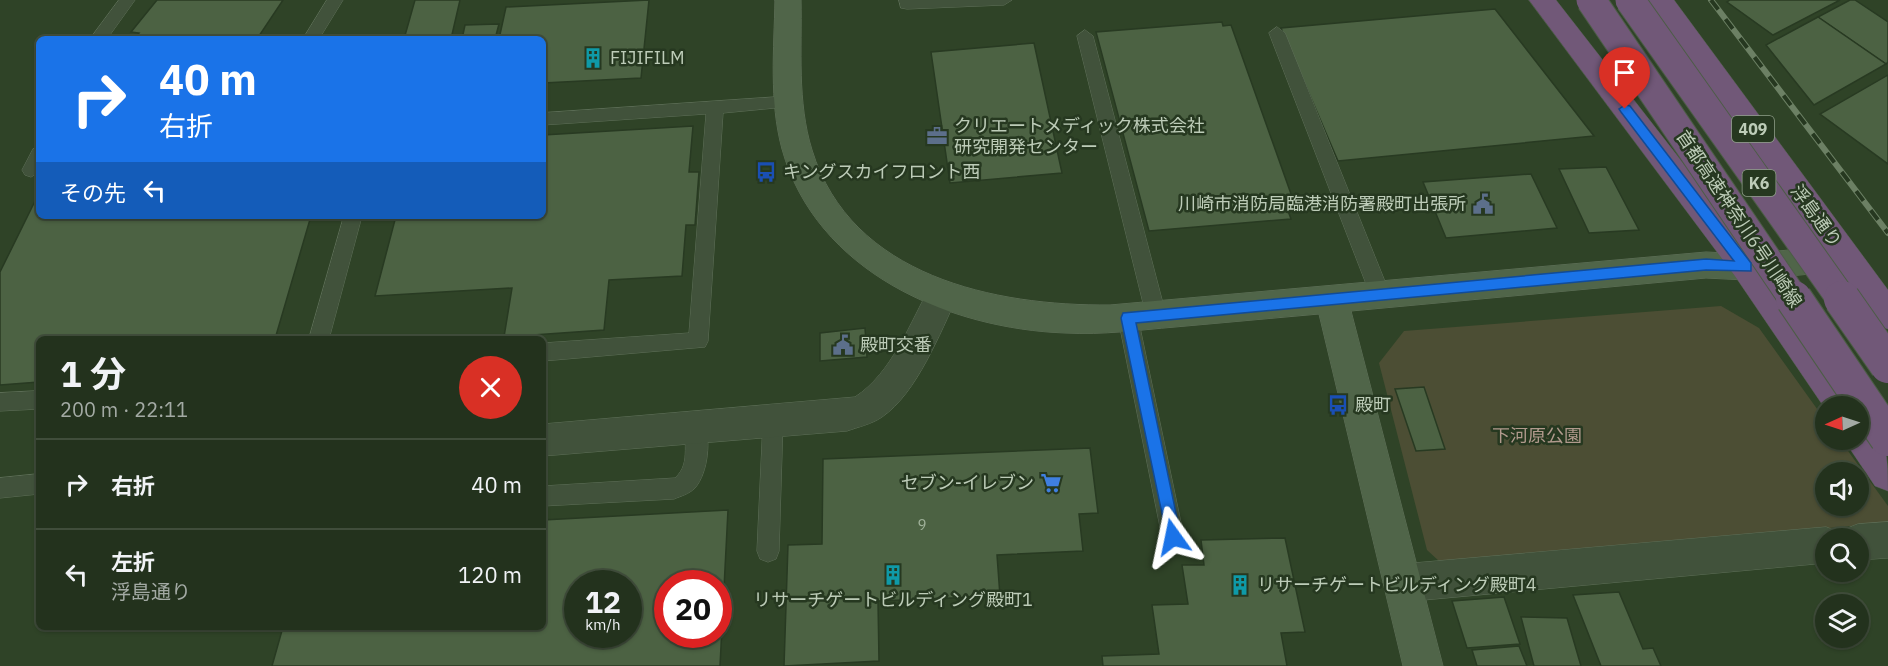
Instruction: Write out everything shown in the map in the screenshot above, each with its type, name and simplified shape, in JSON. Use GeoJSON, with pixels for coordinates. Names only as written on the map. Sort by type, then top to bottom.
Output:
{"type":"FeatureCollection","features":[{"type":"Feature","properties":{"kind":"highway"},"geometry":{"type":"LineString","coordinates":[[1542,0],[1746,267],[1835,396]]}},
{"type":"Feature","properties":{"kind":"highway","name":"首都高速神奈川6号川崎線"},"geometry":{"type":"LineString","coordinates":[[1590,0],[1888,438]]}},
{"type":"Feature","properties":{"kind":"highway","name":"首都高速神奈川6号川崎線"},"geometry":{"type":"LineString","coordinates":[[1630,0],[1888,365]]}},
{"type":"Feature","properties":{"kind":"highway","name":"浮島通り"},"geometry":{"type":"LineString","coordinates":[[1660,0],[1888,315]]}},
{"type":"Feature","properties":{"kind":"highway"},"geometry":{"type":"LineString","coordinates":[[1869,447],[1888,474]]}},
{"type":"Feature","properties":{"kind":"street"},"geometry":{"type":"LineString","coordinates":[[788,0],[790,102],[793,133],[803,168],[834,220],[868,252],[914,282],[942,295],[983,309],[1036,319],[1075,321],[1706,264],[1746,267],[1846,257]]}},
{"type":"Feature","properties":{"kind":"street"},"geometry":{"type":"LineString","coordinates":[[546,440],[847,415],[869,407],[880,398],[912,352],[942,295]]}},
{"type":"Feature","properties":{"kind":"street"},"geometry":{"type":"LineString","coordinates":[[1332,299],[1423,666]]}},
{"type":"Feature","properties":{"kind":"street"},"geometry":{"type":"LineString","coordinates":[[1869,541],[1888,540]]}},
{"type":"Feature","properties":{"kind":"street"},"geometry":{"type":"LineString","coordinates":[[1402,583],[1815,546]]}},
{"type":"Feature","properties":{"kind":"lane"},"geometry":{"type":"LineString","coordinates":[[100,36],[127,0]]}},
{"type":"Feature","properties":{"kind":"lane"},"geometry":{"type":"LineString","coordinates":[[313,36],[335,0]]}},
{"type":"Feature","properties":{"kind":"lane"},"geometry":{"type":"LineString","coordinates":[[907,0],[907,4],[1004,0]]}},
{"type":"Feature","properties":{"kind":"lane"},"geometry":{"type":"LineString","coordinates":[[1277,33],[1380,294]]}},
{"type":"Feature","properties":{"kind":"lane"},"geometry":{"type":"LineString","coordinates":[[1085,36],[1142,316],[1173,537]]}},
{"type":"Feature","properties":{"kind":"lane"},"geometry":{"type":"LineString","coordinates":[[546,119],[790,102]]}},
{"type":"Feature","properties":{"kind":"lane"},"geometry":{"type":"LineString","coordinates":[[546,352],[698,341],[715,107]]}},
{"type":"Feature","properties":{"kind":"lane"},"geometry":{"type":"LineString","coordinates":[[31,170],[36,160]]}},
{"type":"Feature","properties":{"kind":"lane"},"geometry":{"type":"LineString","coordinates":[[320,336],[351,219]]}},
{"type":"Feature","properties":{"kind":"lane"},"geometry":{"type":"LineString","coordinates":[[0,402],[36,400]]}},
{"type":"Feature","properties":{"kind":"lane"},"geometry":{"type":"LineString","coordinates":[[768,551],[773,421]]}},
{"type":"Feature","properties":{"kind":"lane"},"geometry":{"type":"LineString","coordinates":[[546,496],[674,489],[686,486],[692,479],[695,468],[696,428]]}},
{"type":"Feature","properties":{"kind":"lane"},"geometry":{"type":"LineString","coordinates":[[0,488],[36,484]]}},
{"type":"Feature","properties":{"kind":"green space","name":"下河原公園"},"geometry":{"type":"Polygon","coordinates":[[[1721,306],[1759,328],[1815,406],[1815,450],[1847,450],[1856,462],[1815,462],[1815,516],[1869,516],[1869,480],[1888,506],[1888,523],[1439,561],[1427,550],[1379,363],[1404,331],[1721,306]]]}},
{"type":"Feature","properties":{"kind":"building"},"geometry":{"type":"Polygon","coordinates":[[[157,0],[283,0],[259,36],[136,36],[139,33],[131,32],[157,0]]]}},
{"type":"Feature","properties":{"kind":"building"},"geometry":{"type":"Polygon","coordinates":[[[415,0],[460,0],[452,36],[405,36],[415,0]]]}},
{"type":"Feature","properties":{"kind":"building","name":"FIJIFILM"},"geometry":{"type":"Polygon","coordinates":[[[649,0],[641,78],[546,83],[546,36],[500,36],[506,7],[649,0]]]}},
{"type":"Feature","properties":{"kind":"building"},"geometry":{"type":"Polygon","coordinates":[[[1730,0],[1840,0],[1773,35],[1727,2],[1730,0]]]}},
{"type":"Feature","properties":{"kind":"building"},"geometry":{"type":"Polygon","coordinates":[[[1850,0],[1855,0],[1888,22],[1888,62],[1886,64],[1818,17],[1850,0]]]}},
{"type":"Feature","properties":{"kind":"building"},"geometry":{"type":"Polygon","coordinates":[[[1495,9],[1594,136],[1338,161],[1281,28],[1495,9]]]}},
{"type":"Feature","properties":{"kind":"building"},"geometry":{"type":"Polygon","coordinates":[[[1818,17],[1886,64],[1814,105],[1766,45],[1818,17]]]}},
{"type":"Feature","properties":{"kind":"building"},"geometry":{"type":"Polygon","coordinates":[[[1222,22],[1223,26],[1231,25],[1296,208],[1287,208],[1291,219],[1149,231],[1096,32],[1222,22]]]}},
{"type":"Feature","properties":{"kind":"building"},"geometry":{"type":"Polygon","coordinates":[[[499,24],[496,36],[463,36],[465,25],[499,24]]]}},
{"type":"Feature","properties":{"kind":"building"},"geometry":{"type":"Polygon","coordinates":[[[1034,43],[1062,173],[950,183],[931,52],[1034,43]]]}},
{"type":"Feature","properties":{"kind":"building"},"geometry":{"type":"Polygon","coordinates":[[[1888,75],[1888,164],[1820,114],[1888,75]]]}},
{"type":"Feature","properties":{"kind":"building"},"geometry":{"type":"Polygon","coordinates":[[[693,126],[689,172],[699,172],[695,225],[686,225],[682,276],[609,280],[604,330],[518,336],[504,336],[512,288],[375,296],[395,219],[546,219],[546,135],[693,126]]]}},
{"type":"Feature","properties":{"kind":"building"},"geometry":{"type":"Polygon","coordinates":[[[1606,167],[1639,230],[1589,233],[1559,169],[1606,167]]]}},
{"type":"Feature","properties":{"kind":"building"},"geometry":{"type":"Polygon","coordinates":[[[1531,174],[1557,228],[1446,238],[1423,182],[1531,174]]]}},
{"type":"Feature","properties":{"kind":"building"},"geometry":{"type":"Polygon","coordinates":[[[36,199],[36,219],[310,219],[276,336],[36,336],[36,382],[0,385],[0,272],[36,199]]]}},
{"type":"Feature","properties":{"kind":"building","name":"殿町交番"},"geometry":{"type":"Polygon","coordinates":[[[865,328],[867,357],[820,361],[820,333],[865,328]]]}},
{"type":"Feature","properties":{"kind":"building"},"geometry":{"type":"Polygon","coordinates":[[[1424,387],[1445,449],[1416,451],[1395,389],[1424,387]]]}},
{"type":"Feature","properties":{"kind":"building","name":"リサーチゲートビルディング殿町1"},"geometry":{"type":"Polygon","coordinates":[[[1090,448],[1098,513],[1079,514],[1083,551],[997,555],[1000,596],[878,601],[879,661],[784,666],[788,545],[822,544],[823,459],[1090,448]]]}},
{"type":"Feature","properties":{"kind":"building"},"geometry":{"type":"Polygon","coordinates":[[[728,510],[725,570],[654,570],[654,648],[721,648],[720,666],[272,666],[282,630],[546,630],[546,520],[728,510]]]}},
{"type":"Feature","properties":{"kind":"building","name":"リサーチゲートビルディング殿町4"},"geometry":{"type":"Polygon","coordinates":[[[1285,538],[1305,632],[1281,633],[1287,666],[1103,666],[1102,656],[1159,654],[1152,605],[1188,604],[1182,565],[1204,565],[1201,540],[1285,538]]]}},
{"type":"Feature","properties":{"kind":"building"},"geometry":{"type":"Polygon","coordinates":[[[1619,592],[1643,649],[1653,648],[1661,666],[1601,666],[1573,595],[1619,592]]]}},
{"type":"Feature","properties":{"kind":"building"},"geometry":{"type":"Polygon","coordinates":[[[1504,597],[1520,644],[1467,648],[1452,601],[1504,597]]]}},
{"type":"Feature","properties":{"kind":"building"},"geometry":{"type":"Polygon","coordinates":[[[1521,617],[1567,618],[1581,666],[1534,666],[1521,617]]]}},
{"type":"Feature","properties":{"kind":"building"},"geometry":{"type":"Polygon","coordinates":[[[1519,646],[1527,666],[1477,666],[1472,650],[1519,646]]]}},
{"type":"Feature","properties":{"kind":"railway"},"geometry":{"type":"LineString","coordinates":[[1711,0],[1888,233]]}},
{"type":"Feature","properties":{"kind":"place","name":"FIJIFILM"},"geometry":{"type":"Point","coordinates":[593,58]}},
{"type":"Feature","properties":{"kind":"place","name":"クリエートメディック株式会社 研究開発センター"},"geometry":{"type":"Point","coordinates":[937,136]}},
{"type":"Feature","properties":{"kind":"place","name":"キングスカイフロント西"},"geometry":{"type":"Point","coordinates":[766,172]}},
{"type":"Feature","properties":{"kind":"place","name":"川崎市消防局臨港消防署殿町出張所"},"geometry":{"type":"Point","coordinates":[1483,204]}},
{"type":"Feature","properties":{"kind":"place","name":"殿町交番"},"geometry":{"type":"Point","coordinates":[843,345]}},
{"type":"Feature","properties":{"kind":"place","name":"殿町"},"geometry":{"type":"Point","coordinates":[1338,405]}},
{"type":"Feature","properties":{"kind":"place","name":"セブン-イレブン"},"geometry":{"type":"Point","coordinates":[1051,483]}},
{"type":"Feature","properties":{"kind":"place","name":"リサーチゲートビルディング殿町1"},"geometry":{"type":"Point","coordinates":[893,575]}},
{"type":"Feature","properties":{"kind":"place","name":"リサーチゲートビルディング殿町4"},"geometry":{"type":"Point","coordinates":[1240,585]}},
{"type":"Feature","properties":{"kind":"route"},"geometry":{"type":"LineString","coordinates":[[1173,537],[1128,318],[1706,264],[1746,267],[1625,109]]}}]}
